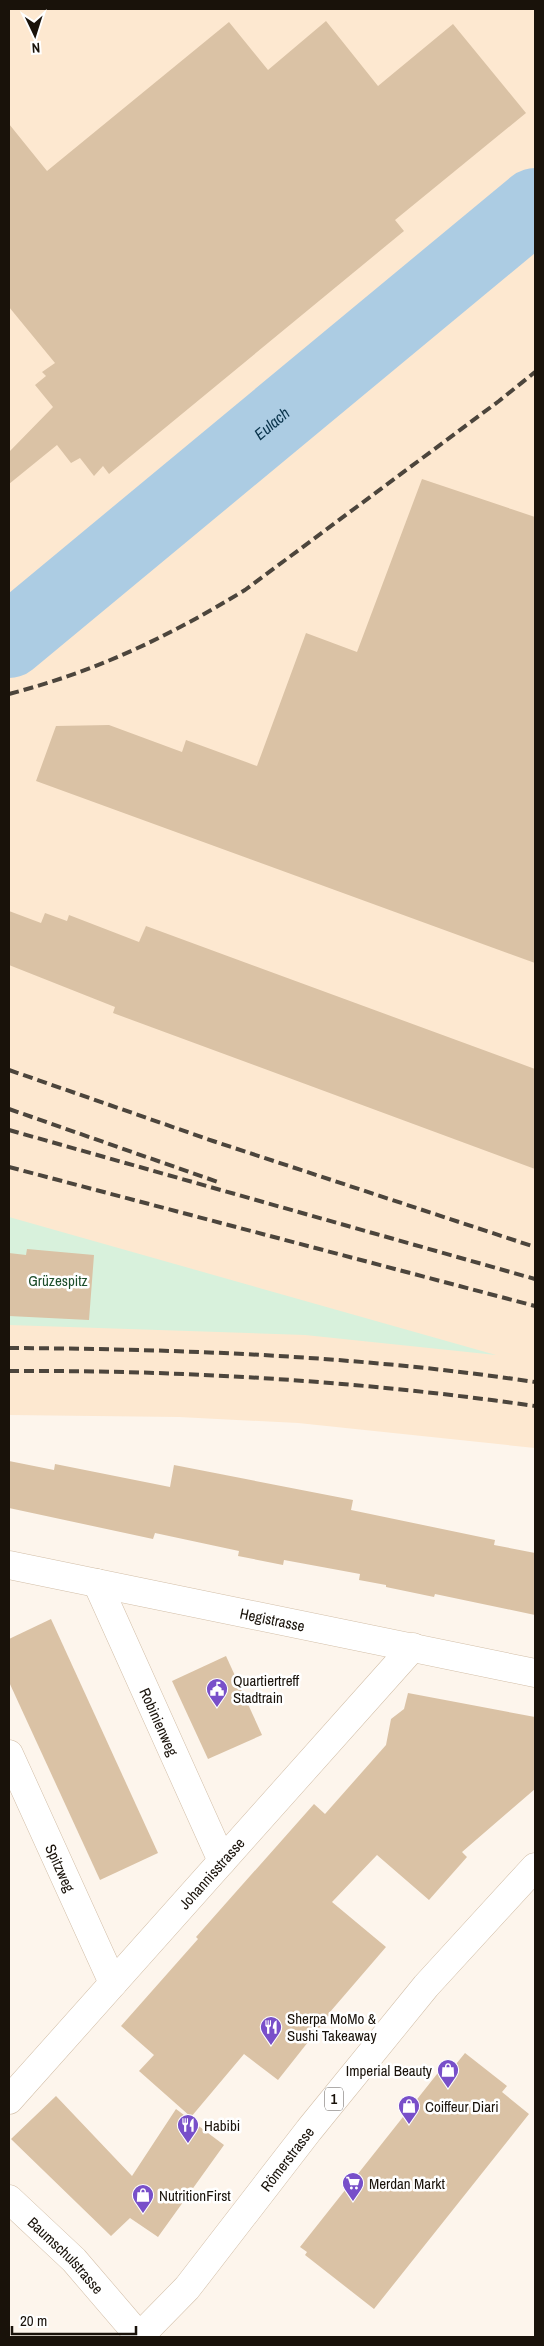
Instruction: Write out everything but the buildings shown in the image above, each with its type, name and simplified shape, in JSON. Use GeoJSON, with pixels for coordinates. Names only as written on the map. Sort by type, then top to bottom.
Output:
{"type":"FeatureCollection","features":[{"type":"Feature","properties":{"kind":"street","name":"Hegistrasse"},"geometry":{"type":"LineString","coordinates":[[9,1566],[535,1673]]}},
{"type":"Feature","properties":{"kind":"street","name":"Robinienweg"},"geometry":{"type":"LineString","coordinates":[[97,1583],[222,1861]]}},
{"type":"Feature","properties":{"kind":"street","name":"Johannisstrasse"},"geometry":{"type":"LineString","coordinates":[[9,2100],[413,1647]]}},
{"type":"Feature","properties":{"kind":"street","name":"Spitzweg"},"geometry":{"type":"LineString","coordinates":[[9,1754],[113,1983]]}},
{"type":"Feature","properties":{"kind":"street","name":"Römerstrasse"},"geometry":{"type":"LineString","coordinates":[[139,2337],[187,2288],[309,2130],[426,1986],[535,1867]]}},
{"type":"Feature","properties":{"kind":"street","name":"Baumschulstrasse"},"geometry":{"type":"LineString","coordinates":[[9,2199],[74,2260],[139,2337]]}},
{"type":"Feature","properties":{"kind":"shaded area"},"geometry":{"type":"Polygon","coordinates":[[[9,9],[535,9],[535,1448],[298,1423],[179,1417],[9,1415],[9,9]]]}},
{"type":"Feature","properties":{"kind":"green space","name":"Grüzespitz"},"geometry":{"type":"Polygon","coordinates":[[[9,1217],[496,1355],[305,1335],[9,1325],[9,1217]]]}},
{"type":"Feature","properties":{"kind":"waterway","name":"Eulach"},"geometry":{"type":"LineString","coordinates":[[9,641],[535,205]]}},
{"type":"Feature","properties":{"kind":"railway"},"geometry":{"type":"LineString","coordinates":[[9,694],[72,675],[131,651],[188,623],[245,590],[499,401],[535,372]]}},
{"type":"Feature","properties":{"kind":"railway"},"geometry":{"type":"LineString","coordinates":[[9,1070],[213,1141],[535,1247]]}},
{"type":"Feature","properties":{"kind":"railway"},"geometry":{"type":"LineString","coordinates":[[9,1109],[218,1182]]}},
{"type":"Feature","properties":{"kind":"railway"},"geometry":{"type":"LineString","coordinates":[[9,1130],[535,1279]]}},
{"type":"Feature","properties":{"kind":"railway"},"geometry":{"type":"LineString","coordinates":[[9,1167],[535,1306]]}},
{"type":"Feature","properties":{"kind":"railway"},"geometry":{"type":"LineString","coordinates":[[9,1348],[207,1352],[339,1360],[470,1373],[535,1382]]}},
{"type":"Feature","properties":{"kind":"railway"},"geometry":{"type":"LineString","coordinates":[[9,1371],[75,1371],[273,1379],[404,1390],[535,1406]]}},
{"type":"Feature","properties":{"kind":"place","name":"Quartiertreff Stadtrain"},"geometry":{"type":"Point","coordinates":[217,1708]}},
{"type":"Feature","properties":{"kind":"place","name":"Sherpa MoMo & Sushi Takeaway"},"geometry":{"type":"Point","coordinates":[271,2046]}},
{"type":"Feature","properties":{"kind":"place","name":"Imperial Beauty"},"geometry":{"type":"Point","coordinates":[448,2089]}},
{"type":"Feature","properties":{"kind":"place","name":"Coiffeur Diari"},"geometry":{"type":"Point","coordinates":[409,2125]}},
{"type":"Feature","properties":{"kind":"place","name":"Habibi"},"geometry":{"type":"Point","coordinates":[188,2144]}},
{"type":"Feature","properties":{"kind":"place","name":"Merdan Markt"},"geometry":{"type":"Point","coordinates":[353,2202]}},
{"type":"Feature","properties":{"kind":"place","name":"NutritionFirst"},"geometry":{"type":"Point","coordinates":[143,2214]}}]}
